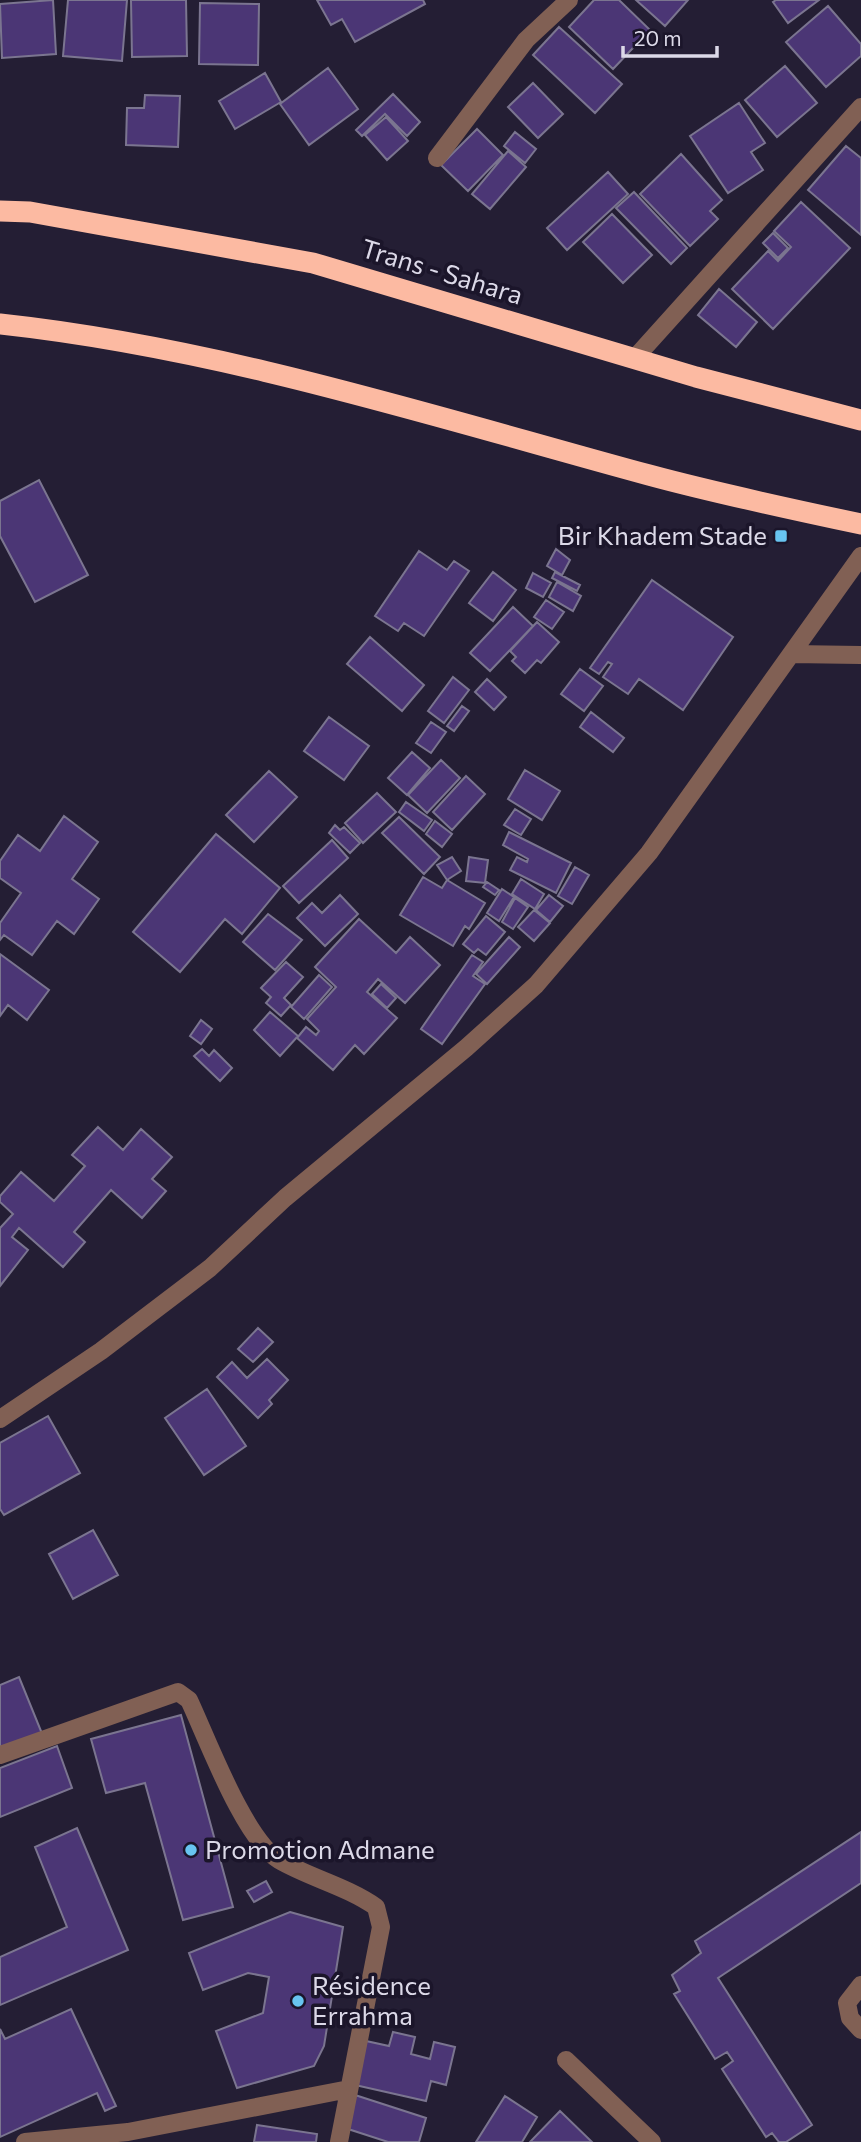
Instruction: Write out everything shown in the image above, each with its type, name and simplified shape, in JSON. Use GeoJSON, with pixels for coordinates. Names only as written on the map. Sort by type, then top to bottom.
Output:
{"type":"FeatureCollection","features":[{"type":"Feature","properties":{"kind":"highway","name":"Trans - Sahara"},"geometry":{"type":"LineString","coordinates":[[0,211],[30,212],[313,262],[634,359],[861,420]]}},
{"type":"Feature","properties":{"kind":"highway"},"geometry":{"type":"LineString","coordinates":[[0,324],[69,331],[251,368],[428,412],[652,476],[861,524]]}},
{"type":"Feature","properties":{"kind":"street"},"geometry":{"type":"LineString","coordinates":[[437,158],[526,40],[569,0]]}},
{"type":"Feature","properties":{"kind":"street"},"geometry":{"type":"LineString","coordinates":[[634,359],[861,107]]}},
{"type":"Feature","properties":{"kind":"street"},"geometry":{"type":"LineString","coordinates":[[0,1419],[101,1351],[211,1268],[285,1198],[466,1048],[536,985],[649,853],[861,556]]}},
{"type":"Feature","properties":{"kind":"street"},"geometry":{"type":"LineString","coordinates":[[791,654],[861,655]]}},
{"type":"Feature","properties":{"kind":"street"},"geometry":{"type":"LineString","coordinates":[[0,1755],[177,1692],[189,1700],[257,1838],[277,1859],[356,1893],[376,1907],[381,1927],[338,2142]]}},
{"type":"Feature","properties":{"kind":"street"},"geometry":{"type":"LineString","coordinates":[[861,1985],[846,2003],[850,2018],[861,2030]]}},
{"type":"Feature","properties":{"kind":"street"},"geometry":{"type":"LineString","coordinates":[[566,2060],[652,2142]]}},
{"type":"Feature","properties":{"kind":"street"},"geometry":{"type":"LineString","coordinates":[[25,2142],[128,2137],[349,2089]]}},
{"type":"Feature","properties":{"kind":"building"},"geometry":{"type":"Polygon","coordinates":[[[53,0],[56,54],[2,58],[0,4],[53,0]]]}},
{"type":"Feature","properties":{"kind":"building"},"geometry":{"type":"Polygon","coordinates":[[[68,0],[127,0],[122,61],[63,56],[68,0]]]}},
{"type":"Feature","properties":{"kind":"building"},"geometry":{"type":"Polygon","coordinates":[[[131,0],[186,0],[187,56],[132,57],[131,0]]]}},
{"type":"Feature","properties":{"kind":"building"},"geometry":{"type":"Polygon","coordinates":[[[317,0],[423,0],[425,4],[355,42],[342,19],[331,25],[317,0]]]}},
{"type":"Feature","properties":{"kind":"building"},"geometry":{"type":"Polygon","coordinates":[[[594,0],[619,0],[650,30],[613,69],[569,27],[594,0]]]}},
{"type":"Feature","properties":{"kind":"building"},"geometry":{"type":"Polygon","coordinates":[[[636,0],[688,0],[665,26],[636,0]]]}},
{"type":"Feature","properties":{"kind":"building"},"geometry":{"type":"Polygon","coordinates":[[[819,0],[788,23],[773,2],[819,0]]]}},
{"type":"Feature","properties":{"kind":"building"},"geometry":{"type":"Polygon","coordinates":[[[200,3],[259,4],[258,65],[199,64],[200,3]]]}},
{"type":"Feature","properties":{"kind":"building"},"geometry":{"type":"Polygon","coordinates":[[[828,6],[861,44],[861,56],[826,87],[786,42],[828,6]]]}},
{"type":"Feature","properties":{"kind":"building"},"geometry":{"type":"Polygon","coordinates":[[[559,27],[622,84],[595,113],[533,55],[559,27]]]}},
{"type":"Feature","properties":{"kind":"building"},"geometry":{"type":"Polygon","coordinates":[[[785,66],[817,103],[777,137],[745,100],[785,66]]]}},
{"type":"Feature","properties":{"kind":"building"},"geometry":{"type":"Polygon","coordinates":[[[328,68],[358,109],[309,145],[280,104],[328,68]]]}},
{"type":"Feature","properties":{"kind":"building"},"geometry":{"type":"Polygon","coordinates":[[[265,73],[281,102],[235,129],[219,101],[265,73]]]}},
{"type":"Feature","properties":{"kind":"building"},"geometry":{"type":"Polygon","coordinates":[[[533,83],[563,114],[538,138],[508,107],[533,83]]]}},
{"type":"Feature","properties":{"kind":"building"},"geometry":{"type":"Polygon","coordinates":[[[393,94],[420,122],[407,136],[385,114],[362,136],[356,130],[393,94]]]}},
{"type":"Feature","properties":{"kind":"building"},"geometry":{"type":"Polygon","coordinates":[[[145,95],[180,96],[178,147],[126,145],[127,108],[144,108],[145,95]]]}},
{"type":"Feature","properties":{"kind":"building"},"geometry":{"type":"Polygon","coordinates":[[[739,103],[765,143],[751,152],[763,170],[728,193],[690,136],[739,103]]]}},
{"type":"Feature","properties":{"kind":"building"},"geometry":{"type":"Polygon","coordinates":[[[386,117],[408,141],[387,160],[365,135],[386,117]]]}},
{"type":"Feature","properties":{"kind":"building"},"geometry":{"type":"Polygon","coordinates":[[[477,129],[503,155],[468,191],[441,165],[477,129]]]}},
{"type":"Feature","properties":{"kind":"building"},"geometry":{"type":"Polygon","coordinates":[[[515,132],[536,149],[525,163],[504,146],[515,132]]]}},
{"type":"Feature","properties":{"kind":"building"},"geometry":{"type":"Polygon","coordinates":[[[846,146],[861,158],[861,235],[808,190],[846,146]]]}},
{"type":"Feature","properties":{"kind":"building"},"geometry":{"type":"Polygon","coordinates":[[[508,151],[526,167],[490,209],[472,194],[508,151]]]}},
{"type":"Feature","properties":{"kind":"building"},"geometry":{"type":"Polygon","coordinates":[[[681,154],[722,200],[710,211],[718,219],[690,246],[640,194],[681,154]]]}},
{"type":"Feature","properties":{"kind":"building"},"geometry":{"type":"Polygon","coordinates":[[[608,172],[628,194],[567,250],[547,228],[608,172]]]}},
{"type":"Feature","properties":{"kind":"building"},"geometry":{"type":"Polygon","coordinates":[[[634,192],[687,248],[671,264],[616,208],[634,192]]]}},
{"type":"Feature","properties":{"kind":"building"},"geometry":{"type":"Polygon","coordinates":[[[801,202],[850,248],[773,329],[732,289],[768,251],[778,261],[791,247],[774,231],[801,202]]]}},
{"type":"Feature","properties":{"kind":"building"},"geometry":{"type":"Polygon","coordinates":[[[612,214],[652,255],[623,283],[583,242],[612,214]]]}},
{"type":"Feature","properties":{"kind":"building"},"geometry":{"type":"Polygon","coordinates":[[[773,233],[788,248],[778,258],[763,243],[773,233]]]}},
{"type":"Feature","properties":{"kind":"building"},"geometry":{"type":"Polygon","coordinates":[[[719,289],[757,322],[736,347],[698,315],[719,289]]]}},
{"type":"Feature","properties":{"kind":"building"},"geometry":{"type":"Polygon","coordinates":[[[39,480],[88,575],[35,602],[0,536],[0,501],[39,480]]]}},
{"type":"Feature","properties":{"kind":"building"},"geometry":{"type":"Polygon","coordinates":[[[556,549],[570,560],[562,575],[547,566],[556,549]]]}},
{"type":"Feature","properties":{"kind":"building"},"geometry":{"type":"Polygon","coordinates":[[[419,551],[447,570],[454,561],[469,571],[424,636],[404,623],[398,631],[375,616],[419,551]]]}},
{"type":"Feature","properties":{"kind":"building"},"geometry":{"type":"Polygon","coordinates":[[[493,572],[516,590],[493,621],[469,603],[493,572]]]}},
{"type":"Feature","properties":{"kind":"building"},"geometry":{"type":"Polygon","coordinates":[[[555,572],[580,585],[577,591],[552,578],[555,572]]]}},
{"type":"Feature","properties":{"kind":"building"},"geometry":{"type":"Polygon","coordinates":[[[533,573],[551,583],[543,597],[526,588],[533,573]]]}},
{"type":"Feature","properties":{"kind":"building"},"geometry":{"type":"Polygon","coordinates":[[[652,580],[733,637],[683,710],[639,679],[628,694],[603,677],[612,664],[608,662],[599,674],[590,668],[652,580]]]}},
{"type":"Feature","properties":{"kind":"building"},"geometry":{"type":"Polygon","coordinates":[[[557,582],[581,596],[573,611],[549,597],[557,582]]]}},
{"type":"Feature","properties":{"kind":"building"},"geometry":{"type":"Polygon","coordinates":[[[546,600],[564,612],[552,629],[534,617],[546,600]]]}},
{"type":"Feature","properties":{"kind":"building"},"geometry":{"type":"Polygon","coordinates":[[[513,607],[533,626],[490,671],[470,653],[513,607]]]}},
{"type":"Feature","properties":{"kind":"building"},"geometry":{"type":"Polygon","coordinates":[[[537,622],[559,642],[541,663],[537,660],[525,673],[512,661],[516,657],[510,651],[537,622]]]}},
{"type":"Feature","properties":{"kind":"building"},"geometry":{"type":"Polygon","coordinates":[[[370,637],[424,685],[402,711],[347,664],[370,637]]]}},
{"type":"Feature","properties":{"kind":"building"},"geometry":{"type":"Polygon","coordinates":[[[580,669],[603,686],[584,711],[561,694],[580,669]]]}},
{"type":"Feature","properties":{"kind":"building"},"geometry":{"type":"Polygon","coordinates":[[[453,677],[469,690],[444,723],[428,711],[453,677]]]}},
{"type":"Feature","properties":{"kind":"building"},"geometry":{"type":"Polygon","coordinates":[[[487,679],[506,697],[494,710],[475,692],[487,679]]]}},
{"type":"Feature","properties":{"kind":"building"},"geometry":{"type":"Polygon","coordinates":[[[462,706],[469,711],[454,731],[447,726],[462,706]]]}},
{"type":"Feature","properties":{"kind":"building"},"geometry":{"type":"Polygon","coordinates":[[[591,712],[624,738],[613,752],[580,727],[591,712]]]}},
{"type":"Feature","properties":{"kind":"building"},"geometry":{"type":"Polygon","coordinates":[[[329,717],[369,746],[344,780],[304,751],[329,717]]]}},
{"type":"Feature","properties":{"kind":"building"},"geometry":{"type":"Polygon","coordinates":[[[431,722],[446,732],[431,753],[416,743],[431,722]]]}},
{"type":"Feature","properties":{"kind":"building"},"geometry":{"type":"Polygon","coordinates":[[[412,752],[430,768],[407,795],[388,778],[412,752]]]}},
{"type":"Feature","properties":{"kind":"building"},"geometry":{"type":"Polygon","coordinates":[[[441,760],[460,778],[427,813],[408,795],[441,760]]]}},
{"type":"Feature","properties":{"kind":"building"},"geometry":{"type":"Polygon","coordinates":[[[525,770],[560,791],[542,820],[508,799],[525,770]]]}},
{"type":"Feature","properties":{"kind":"building"},"geometry":{"type":"Polygon","coordinates":[[[269,771],[297,797],[254,842],[226,815],[269,771]]]}},
{"type":"Feature","properties":{"kind":"building"},"geometry":{"type":"Polygon","coordinates":[[[466,776],[485,794],[452,830],[433,812],[466,776]]]}},
{"type":"Feature","properties":{"kind":"building"},"geometry":{"type":"Polygon","coordinates":[[[377,793],[396,812],[363,843],[345,823],[377,793]]]}},
{"type":"Feature","properties":{"kind":"building"},"geometry":{"type":"Polygon","coordinates":[[[406,802],[432,820],[424,831],[399,812],[406,802]]]}},
{"type":"Feature","properties":{"kind":"building"},"geometry":{"type":"Polygon","coordinates":[[[515,809],[531,819],[521,835],[504,825],[515,809]]]}},
{"type":"Feature","properties":{"kind":"building"},"geometry":{"type":"Polygon","coordinates":[[[64,816],[98,842],[72,879],[99,899],[74,934],[57,921],[32,955],[4,935],[0,940],[0,923],[21,893],[0,878],[0,861],[18,835],[40,851],[64,816]]]}},
{"type":"Feature","properties":{"kind":"building"},"geometry":{"type":"Polygon","coordinates":[[[399,817],[440,857],[424,874],[382,833],[399,817]]]}},
{"type":"Feature","properties":{"kind":"building"},"geometry":{"type":"Polygon","coordinates":[[[435,821],[452,834],[442,847],[426,834],[435,821]]]}},
{"type":"Feature","properties":{"kind":"building"},"geometry":{"type":"Polygon","coordinates":[[[335,825],[340,830],[344,827],[360,843],[350,853],[329,833],[335,825]]]}},
{"type":"Feature","properties":{"kind":"building"},"geometry":{"type":"Polygon","coordinates":[[[509,832],[571,863],[556,893],[510,870],[517,857],[527,862],[528,859],[503,845],[509,832]]]}},
{"type":"Feature","properties":{"kind":"building"},"geometry":{"type":"Polygon","coordinates":[[[216,834],[280,888],[242,934],[225,919],[180,972],[133,932],[216,834]]]}},
{"type":"Feature","properties":{"kind":"building"},"geometry":{"type":"Polygon","coordinates":[[[332,840],[348,858],[299,903],[283,886],[332,840]]]}},
{"type":"Feature","properties":{"kind":"building"},"geometry":{"type":"Polygon","coordinates":[[[452,857],[461,871],[447,880],[437,865],[452,857]]]}},
{"type":"Feature","properties":{"kind":"building"},"geometry":{"type":"Polygon","coordinates":[[[469,857],[488,860],[485,883],[466,881],[469,857]]]}},
{"type":"Feature","properties":{"kind":"building"},"geometry":{"type":"Polygon","coordinates":[[[575,867],[589,875],[572,904],[558,896],[575,867]]]}},
{"type":"Feature","properties":{"kind":"building"},"geometry":{"type":"Polygon","coordinates":[[[423,877],[442,888],[447,880],[485,903],[469,929],[465,926],[453,946],[400,915],[423,877]]]}},
{"type":"Feature","properties":{"kind":"building"},"geometry":{"type":"Polygon","coordinates":[[[521,879],[544,894],[535,909],[512,894],[521,879]]]}},
{"type":"Feature","properties":{"kind":"building"},"geometry":{"type":"Polygon","coordinates":[[[487,882],[499,890],[495,895],[483,887],[487,882]]]}},
{"type":"Feature","properties":{"kind":"building"},"geometry":{"type":"Polygon","coordinates":[[[502,889],[514,897],[499,921],[487,913],[502,889]]]}},
{"type":"Feature","properties":{"kind":"building"},"geometry":{"type":"Polygon","coordinates":[[[340,895],[358,914],[325,946],[297,918],[312,903],[322,913],[340,895]]]}},
{"type":"Feature","properties":{"kind":"building"},"geometry":{"type":"Polygon","coordinates":[[[549,895],[563,906],[550,922],[536,910],[549,895]]]}},
{"type":"Feature","properties":{"kind":"building"},"geometry":{"type":"Polygon","coordinates":[[[515,898],[528,907],[513,929],[502,922],[515,898]]]}},
{"type":"Feature","properties":{"kind":"building"},"geometry":{"type":"Polygon","coordinates":[[[534,910],[550,923],[534,941],[518,927],[534,910]]]}},
{"type":"Feature","properties":{"kind":"building"},"geometry":{"type":"Polygon","coordinates":[[[268,914],[302,940],[275,970],[243,942],[268,914]]]}},
{"type":"Feature","properties":{"kind":"building"},"geometry":{"type":"Polygon","coordinates":[[[486,916],[505,932],[486,955],[478,949],[474,953],[463,944],[486,916]]]}},
{"type":"Feature","properties":{"kind":"building"},"geometry":{"type":"Polygon","coordinates":[[[359,919],[396,953],[410,937],[440,965],[405,1003],[378,979],[367,992],[397,1018],[364,1054],[355,1045],[333,1070],[297,1038],[306,1027],[316,1035],[319,1031],[307,1019],[336,987],[315,967],[359,919]]]}},
{"type":"Feature","properties":{"kind":"building"},"geometry":{"type":"Polygon","coordinates":[[[509,937],[520,947],[487,984],[476,974],[509,937]]]}},
{"type":"Feature","properties":{"kind":"building"},"geometry":{"type":"Polygon","coordinates":[[[0,954],[49,990],[27,1020],[8,1005],[0,1016],[0,954]]]}},
{"type":"Feature","properties":{"kind":"building"},"geometry":{"type":"Polygon","coordinates":[[[472,955],[483,962],[473,976],[485,984],[442,1044],[421,1029],[472,955]]]}},
{"type":"Feature","properties":{"kind":"building"},"geometry":{"type":"Polygon","coordinates":[[[286,962],[303,977],[284,998],[291,1005],[281,1016],[266,1003],[271,997],[261,988],[286,962]]]}},
{"type":"Feature","properties":{"kind":"building"},"geometry":{"type":"Polygon","coordinates":[[[319,975],[332,987],[304,1019],[291,1007],[319,975]]]}},
{"type":"Feature","properties":{"kind":"building"},"geometry":{"type":"Polygon","coordinates":[[[381,984],[396,998],[387,1008],[372,994],[381,984]]]}},
{"type":"Feature","properties":{"kind":"building"},"geometry":{"type":"Polygon","coordinates":[[[270,1012],[298,1036],[280,1056],[254,1030],[270,1012]]]}},
{"type":"Feature","properties":{"kind":"building"},"geometry":{"type":"Polygon","coordinates":[[[201,1020],[212,1029],[201,1044],[190,1036],[201,1020]]]}},
{"type":"Feature","properties":{"kind":"building"},"geometry":{"type":"Polygon","coordinates":[[[202,1049],[209,1056],[214,1050],[232,1068],[220,1081],[194,1056],[202,1049]]]}},
{"type":"Feature","properties":{"kind":"building"},"geometry":{"type":"Polygon","coordinates":[[[98,1127],[123,1150],[141,1129],[172,1157],[152,1179],[166,1191],[142,1218],[111,1190],[74,1232],[85,1242],[63,1267],[19,1228],[12,1237],[28,1250],[0,1286],[0,1228],[13,1214],[0,1202],[0,1196],[21,1172],[54,1201],[85,1166],[72,1155],[98,1127]]]}},
{"type":"Feature","properties":{"kind":"building"},"geometry":{"type":"Polygon","coordinates":[[[258,1328],[273,1342],[253,1362],[238,1349],[258,1328]]]}},
{"type":"Feature","properties":{"kind":"building"},"geometry":{"type":"Polygon","coordinates":[[[267,1359],[288,1380],[269,1400],[272,1404],[258,1418],[217,1377],[232,1362],[247,1378],[267,1359]]]}},
{"type":"Feature","properties":{"kind":"building"},"geometry":{"type":"Polygon","coordinates":[[[207,1389],[246,1446],[204,1475],[165,1418],[207,1389]]]}},
{"type":"Feature","properties":{"kind":"building"},"geometry":{"type":"Polygon","coordinates":[[[48,1416],[80,1473],[4,1515],[0,1509],[0,1443],[48,1416]]]}},
{"type":"Feature","properties":{"kind":"building"},"geometry":{"type":"Polygon","coordinates":[[[93,1530],[118,1575],[73,1599],[49,1554],[93,1530]]]}},
{"type":"Feature","properties":{"kind":"building"},"geometry":{"type":"Polygon","coordinates":[[[19,1677],[43,1736],[0,1753],[0,1685],[19,1677]]]}},
{"type":"Feature","properties":{"kind":"building","name":"Promotion Admane"},"geometry":{"type":"Polygon","coordinates":[[[181,1715],[233,1907],[183,1920],[145,1783],[106,1793],[91,1739],[181,1715]]]}},
{"type":"Feature","properties":{"kind":"building"},"geometry":{"type":"Polygon","coordinates":[[[57,1746],[72,1788],[0,1817],[0,1768],[57,1746]]]}},
{"type":"Feature","properties":{"kind":"building"},"geometry":{"type":"Polygon","coordinates":[[[77,1828],[128,1950],[0,2005],[0,1957],[67,1927],[35,1847],[77,1828]]]}},
{"type":"Feature","properties":{"kind":"building"},"geometry":{"type":"Polygon","coordinates":[[[861,1832],[861,1883],[718,1978],[812,2125],[786,2142],[779,2142],[772,2133],[766,2137],[722,2069],[733,2061],[727,2052],[715,2059],[674,1994],[680,1991],[672,1975],[701,1953],[695,1941],[861,1832]]]}},
{"type":"Feature","properties":{"kind":"building"},"geometry":{"type":"Polygon","coordinates":[[[266,1881],[272,1892],[254,1902],[247,1891],[266,1881]]]}},
{"type":"Feature","properties":{"kind":"building","name":"Résidence Errahma"},"geometry":{"type":"Polygon","coordinates":[[[290,1912],[343,1927],[324,2046],[314,2066],[237,2088],[216,2031],[263,2013],[269,1977],[248,1973],[203,1990],[189,1953],[290,1912]]]}},
{"type":"Feature","properties":{"kind":"building"},"geometry":{"type":"Polygon","coordinates":[[[71,2009],[116,2106],[105,2111],[97,2093],[0,2137],[0,2029],[5,2039],[71,2009]]]}},
{"type":"Feature","properties":{"kind":"building"},"geometry":{"type":"Polygon","coordinates":[[[393,2032],[415,2037],[411,2054],[430,2059],[434,2042],[455,2047],[446,2085],[431,2081],[426,2101],[355,2085],[366,2041],[389,2046],[393,2032]]]}},
{"type":"Feature","properties":{"kind":"building"},"geometry":{"type":"Polygon","coordinates":[[[355,2095],[426,2118],[419,2142],[388,2142],[345,2128],[355,2095]]]}},
{"type":"Feature","properties":{"kind":"building"},"geometry":{"type":"Polygon","coordinates":[[[505,2096],[537,2117],[522,2142],[476,2142],[505,2096]]]}},
{"type":"Feature","properties":{"kind":"building"},"geometry":{"type":"Polygon","coordinates":[[[560,2111],[592,2142],[530,2142],[560,2111]]]}},
{"type":"Feature","properties":{"kind":"building"},"geometry":{"type":"Polygon","coordinates":[[[257,2125],[317,2134],[316,2142],[254,2142],[257,2125]]]}},
{"type":"Feature","properties":{"kind":"place","name":"Bir Khadem Stade"},"geometry":{"type":"Point","coordinates":[781,536]}},
{"type":"Feature","properties":{"kind":"place","name":"Promotion Admane"},"geometry":{"type":"Point","coordinates":[191,1850]}},
{"type":"Feature","properties":{"kind":"place","name":"Résidence Errahma"},"geometry":{"type":"Point","coordinates":[298,2001]}}]}
